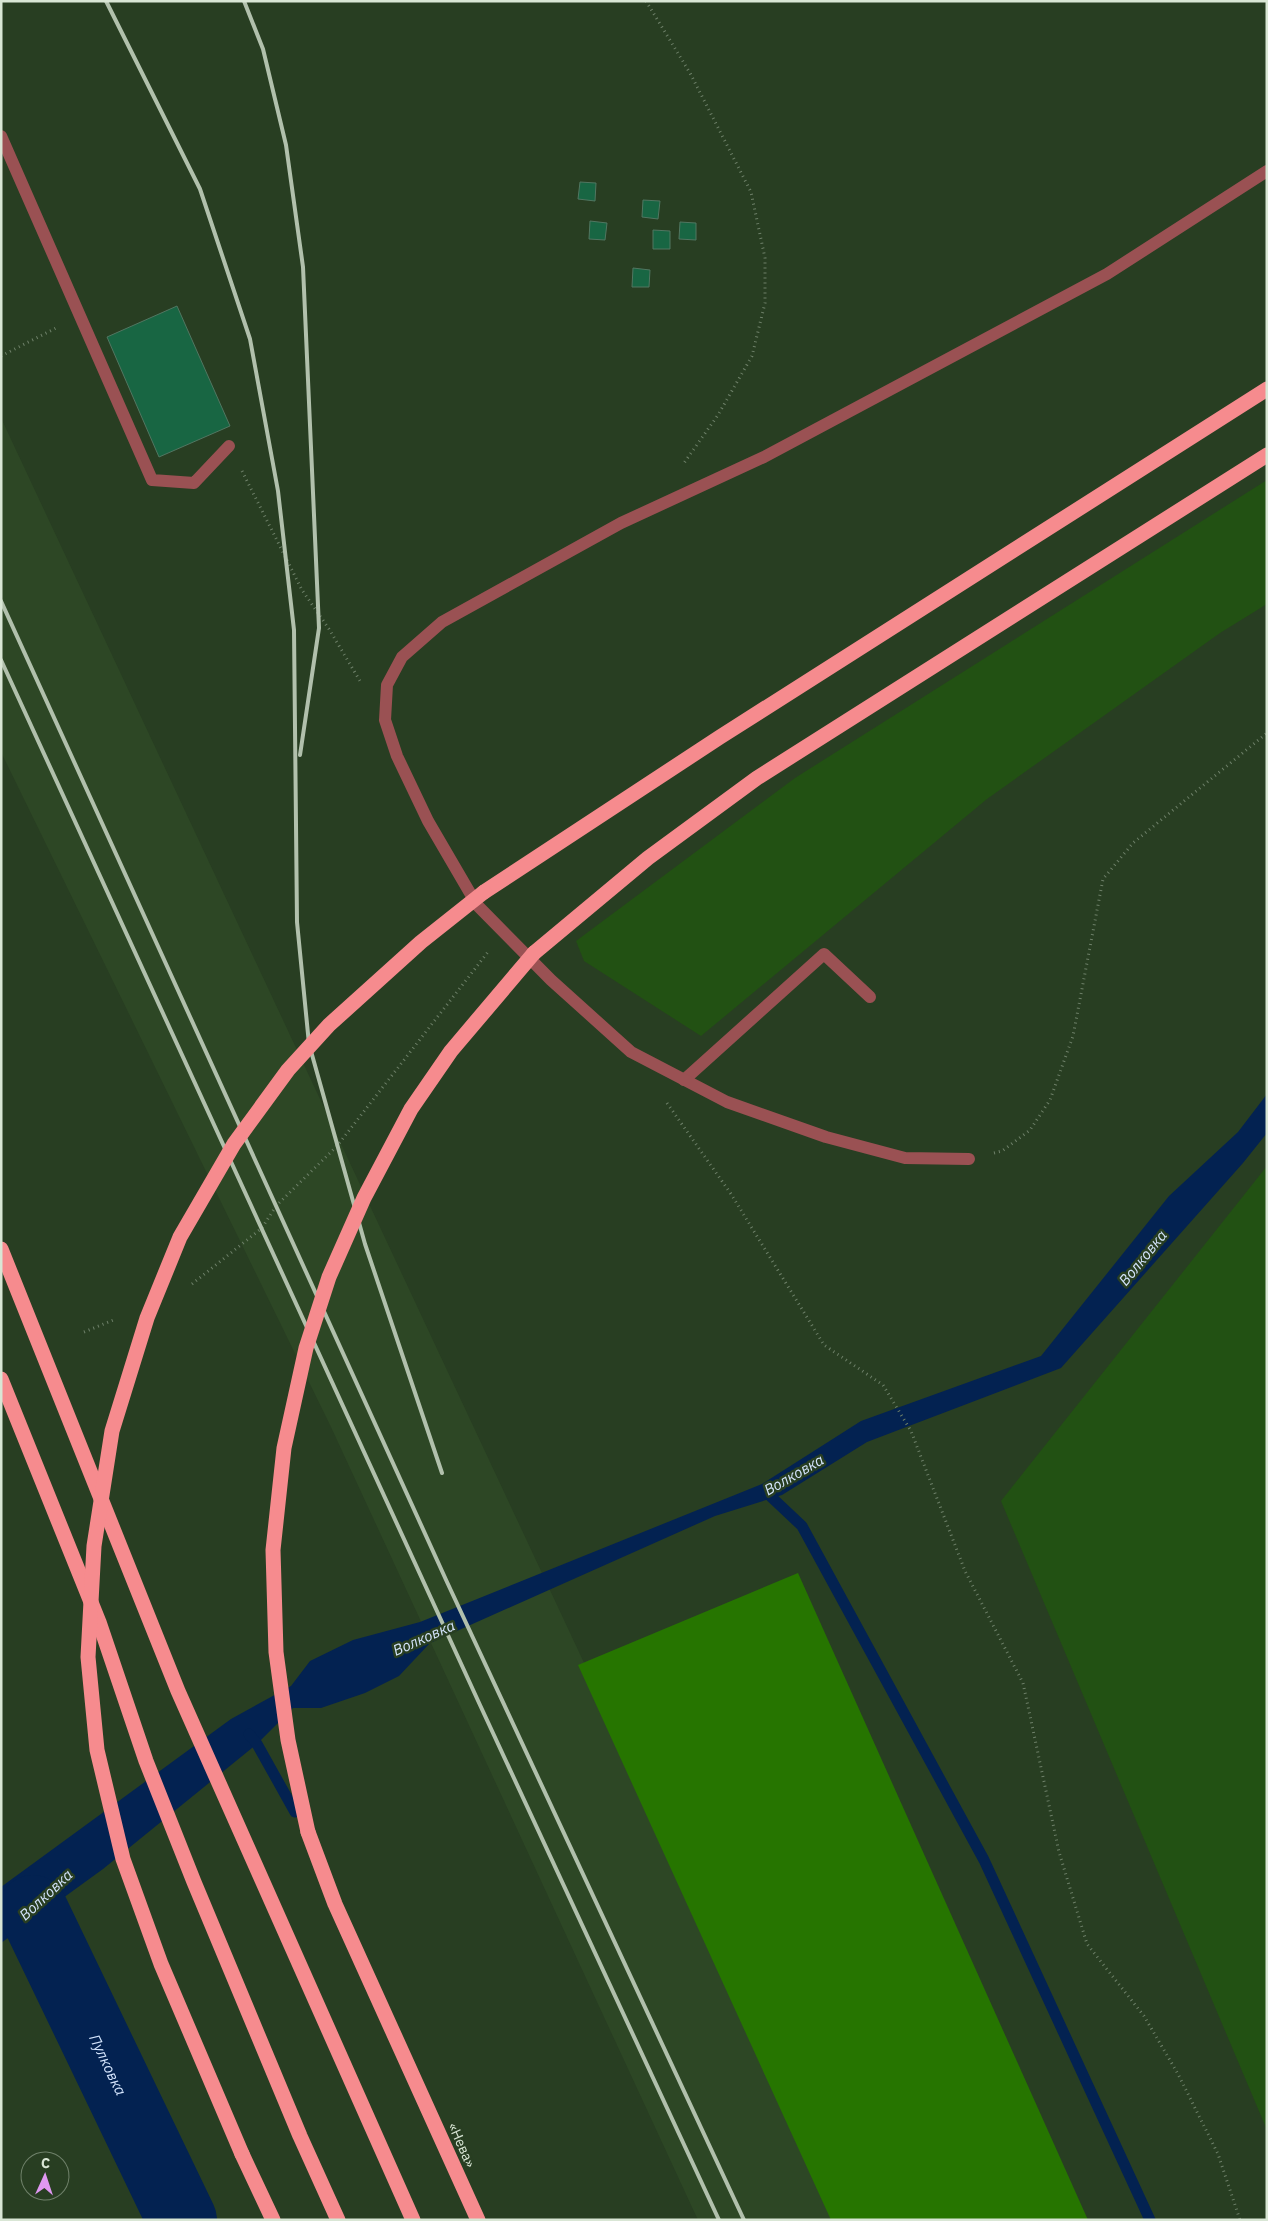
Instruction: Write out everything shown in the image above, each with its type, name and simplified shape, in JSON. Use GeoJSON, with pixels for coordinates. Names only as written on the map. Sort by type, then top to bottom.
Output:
{"type":"FeatureCollection","features":[{"type":"Feature","properties":{"kind":"highway"},"geometry":{"type":"LineString","coordinates":[[274,2220],[242,2154],[161,1964],[122,1859],[98,1750],[88,1657],[94,1546],[112,1431],[147,1318],[180,1237],[234,1144],[288,1070],[329,1025],[421,942],[484,892],[720,736],[1267,389]]}},
{"type":"Feature","properties":{"kind":"highway","name":"«Нева»"},"geometry":{"type":"LineString","coordinates":[[478,2220],[335,1904],[308,1832],[288,1740],[276,1652],[273,1550],[284,1448],[306,1348],[329,1277],[364,1198],[410,1109],[451,1051],[534,953],[648,858],[757,778],[1267,456]]}},
{"type":"Feature","properties":{"kind":"highway"},"geometry":{"type":"LineString","coordinates":[[1,1250],[178,1691],[413,2220]]}},
{"type":"Feature","properties":{"kind":"highway"},"geometry":{"type":"LineString","coordinates":[[1,1379],[99,1622],[146,1761],[300,2136],[338,2220]]}},
{"type":"Feature","properties":{"kind":"lane"},"geometry":{"type":"LineString","coordinates":[[1,136],[152,480],[194,483],[229,446]]}},
{"type":"Feature","properties":{"kind":"lane"},"geometry":{"type":"LineString","coordinates":[[969,1159],[905,1158],[834,1139],[727,1102],[631,1052],[551,980],[477,906],[428,821],[397,756],[385,720],[387,685],[402,657],[442,622],[621,523],[764,457],[1107,274],[1267,171]]}},
{"type":"Feature","properties":{"kind":"lane"},"geometry":{"type":"LineString","coordinates":[[684,1080],[824,954],[870,997]]}},
{"type":"Feature","properties":{"kind":"path"},"geometry":{"type":"LineString","coordinates":[[646,1],[690,73],[751,192],[765,258],[765,303],[752,356],[718,415],[679,470]]}},
{"type":"Feature","properties":{"kind":"path"},"geometry":{"type":"LineString","coordinates":[[1,356],[80,315]]}},
{"type":"Feature","properties":{"kind":"path"},"geometry":{"type":"LineString","coordinates":[[229,446],[302,590],[385,720]]}},
{"type":"Feature","properties":{"kind":"path"},"geometry":{"type":"LineString","coordinates":[[969,1159],[1002,1151],[1030,1130],[1050,1100],[1073,1036],[1103,879],[1133,843],[1267,733]]}},
{"type":"Feature","properties":{"kind":"path"},"geometry":{"type":"LineString","coordinates":[[187,1288],[262,1228],[276,1206],[337,1146],[503,932]]}},
{"type":"Feature","properties":{"kind":"path"},"geometry":{"type":"LineString","coordinates":[[664,1099],[730,1194],[824,1345],[883,1384],[911,1431],[965,1570],[1023,1683],[1059,1852],[1087,1944],[1144,2016],[1178,2074],[1218,2154],[1240,2220]]}},
{"type":"Feature","properties":{"kind":"path"},"geometry":{"type":"LineString","coordinates":[[84,1332],[119,1318]]}},
{"type":"Feature","properties":{"kind":"shaded area"},"geometry":{"type":"Polygon","coordinates":[[[1,418],[845,2220],[698,2220],[331,1427],[1,752],[1,418]]]}},
{"type":"Feature","properties":{"kind":"green space"},"geometry":{"type":"Polygon","coordinates":[[[1267,480],[1267,604],[1220,633],[987,799],[701,1036],[584,961],[576,941],[795,778],[1267,480]]]}},
{"type":"Feature","properties":{"kind":"green space"},"geometry":{"type":"Polygon","coordinates":[[[1267,1166],[1267,2130],[1001,1501],[1267,1166]]]}},
{"type":"Feature","properties":{"kind":"green space"},"geometry":{"type":"Polygon","coordinates":[[[798,1573],[1088,2220],[831,2220],[578,1665],[798,1573]]]}},
{"type":"Feature","properties":{"kind":"water","name":"Волковка"},"geometry":{"type":"Polygon","coordinates":[[[1267,1094],[1267,1133],[1243,1163],[1061,1368],[867,1442],[782,1495],[715,1516],[430,1643],[399,1676],[365,1693],[321,1708],[293,1708],[257,1744],[103,1869],[1,1943],[1,1887],[231,1719],[291,1686],[310,1661],[353,1640],[420,1622],[762,1484],[861,1421],[1041,1356],[1169,1196],[1238,1132],[1267,1094]]]}},
{"type":"Feature","properties":{"kind":"building"},"geometry":{"type":"Polygon","coordinates":[[[580,182],[596,183],[595,201],[578,199],[580,182]]]}},
{"type":"Feature","properties":{"kind":"building"},"geometry":{"type":"Polygon","coordinates":[[[643,200],[660,201],[658,219],[642,217],[643,200]]]}},
{"type":"Feature","properties":{"kind":"building"},"geometry":{"type":"Polygon","coordinates":[[[590,221],[607,223],[605,240],[589,239],[590,221]]]}},
{"type":"Feature","properties":{"kind":"building"},"geometry":{"type":"Polygon","coordinates":[[[680,222],[696,223],[696,240],[679,239],[680,222]]]}},
{"type":"Feature","properties":{"kind":"building"},"geometry":{"type":"Polygon","coordinates":[[[653,230],[670,231],[670,249],[653,249],[653,230]]]}},
{"type":"Feature","properties":{"kind":"building"},"geometry":{"type":"Polygon","coordinates":[[[633,268],[650,270],[649,287],[632,287],[633,268]]]}},
{"type":"Feature","properties":{"kind":"building"},"geometry":{"type":"Polygon","coordinates":[[[177,306],[230,426],[159,457],[107,337],[177,306]]]}},
{"type":"Feature","properties":{"kind":"waterway","name":"Волковка"},"geometry":{"type":"LineString","coordinates":[[767,1493],[802,1526],[984,1860],[1150,2220]]}},
{"type":"Feature","properties":{"kind":"waterway"},"geometry":{"type":"LineString","coordinates":[[249,1734],[257,1744],[295,1812]]}},
{"type":"Feature","properties":{"kind":"waterway","name":"Пулковка"},"geometry":{"type":"LineString","coordinates":[[33,1910],[182,2220]]}},
{"type":"Feature","properties":{"kind":"railway"},"geometry":{"type":"LineString","coordinates":[[106,1],[200,189],[250,339],[278,491],[294,630],[297,922],[309,1044],[365,1244],[442,1473]]}},
{"type":"Feature","properties":{"kind":"railway"},"geometry":{"type":"LineString","coordinates":[[244,1],[263,49],[286,145],[303,267],[319,628],[300,755]]}},
{"type":"Feature","properties":{"kind":"railway"},"geometry":{"type":"LineString","coordinates":[[1,601],[447,1582],[744,2220]]}},
{"type":"Feature","properties":{"kind":"railway"},"geometry":{"type":"LineString","coordinates":[[1,660],[480,1705],[719,2220]]}}]}
